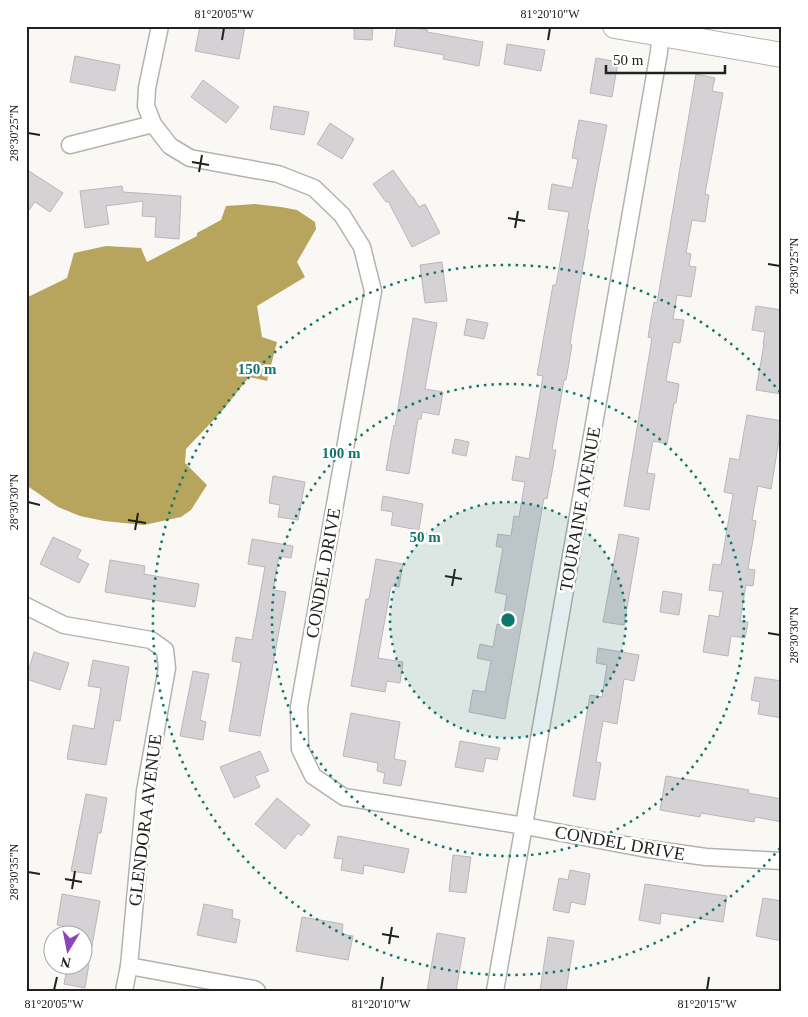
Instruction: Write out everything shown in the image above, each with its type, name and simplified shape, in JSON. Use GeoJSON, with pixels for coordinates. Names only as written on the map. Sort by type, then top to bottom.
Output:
{"type":"FeatureCollection","features":[{"type":"Feature","properties":{"kind":"street","name":"CONDEL DRIVE"},"geometry":{"type":"LineString","coordinates":[[160,26],[147,88],[146,106],[153,124],[170,146],[190,158],[278,174],[314,188],[342,215],[362,247],[373,291],[299,707],[300,749],[314,776],[344,797],[525,826],[642,848],[706,857],[782,861]]}},
{"type":"Feature","properties":{"kind":"street"},"geometry":{"type":"LineString","coordinates":[[615,26],[660,30],[782,55]]}},
{"type":"Feature","properties":{"kind":"street","name":"TOURAINE AVENUE"},"geometry":{"type":"LineString","coordinates":[[496,991],[659,52],[660,30]]}},
{"type":"Feature","properties":{"kind":"street"},"geometry":{"type":"LineString","coordinates":[[70,145],[153,124]]}},
{"type":"Feature","properties":{"kind":"street","name":"GLENDORA AVENUE"},"geometry":{"type":"LineString","coordinates":[[26,606],[64,625],[151,640],[165,650],[166,668],[145,791],[129,966],[124,991]]}},
{"type":"Feature","properties":{"kind":"street"},"geometry":{"type":"LineString","coordinates":[[129,966],[254,989],[256,991]]}},
{"type":"Feature","properties":{"kind":"shaded area"},"geometry":{"type":"Polygon","coordinates":[[[255,204],[297,210],[315,222],[316,229],[297,262],[305,277],[257,306],[262,337],[277,342],[267,381],[249,377],[223,410],[186,449],[185,463],[207,485],[191,510],[181,517],[144,525],[104,521],[80,516],[58,507],[26,485],[26,303],[28,297],[67,278],[74,253],[106,246],[141,248],[147,262],[197,236],[197,233],[221,220],[226,206],[255,204]]]}},
{"type":"Feature","properties":{"kind":"building"},"geometry":{"type":"Polygon","coordinates":[[[200,26],[245,26],[239,59],[195,51],[200,26]]]}},
{"type":"Feature","properties":{"kind":"building"},"geometry":{"type":"Polygon","coordinates":[[[354,26],[373,26],[372,40],[354,39],[354,26]]]}},
{"type":"Feature","properties":{"kind":"building"},"geometry":{"type":"Polygon","coordinates":[[[397,26],[428,30],[427,32],[483,42],[479,66],[443,59],[444,55],[394,46],[397,26]]]}},
{"type":"Feature","properties":{"kind":"building"},"geometry":{"type":"Polygon","coordinates":[[[507,44],[545,50],[541,71],[504,64],[507,44]]]}},
{"type":"Feature","properties":{"kind":"building"},"geometry":{"type":"Polygon","coordinates":[[[75,56],[120,65],[115,91],[70,82],[75,56]]]}},
{"type":"Feature","properties":{"kind":"building"},"geometry":{"type":"Polygon","coordinates":[[[596,58],[618,62],[612,97],[590,93],[596,58]]]}},
{"type":"Feature","properties":{"kind":"building"},"geometry":{"type":"Polygon","coordinates":[[[696,74],[715,78],[712,91],[723,93],[705,194],[709,195],[705,222],[692,220],[686,253],[691,254],[689,266],[696,267],[691,297],[677,295],[673,319],[684,320],[680,343],[673,342],[666,381],[679,384],[667,444],[653,441],[647,473],[655,474],[649,510],[624,506],[652,338],[648,337],[654,302],[657,303],[696,74]]]}},
{"type":"Feature","properties":{"kind":"building"},"geometry":{"type":"Polygon","coordinates":[[[203,80],[239,107],[226,123],[191,97],[203,80]]]}},
{"type":"Feature","properties":{"kind":"building"},"geometry":{"type":"Polygon","coordinates":[[[274,106],[309,112],[304,135],[270,129],[274,106]]]}},
{"type":"Feature","properties":{"kind":"building"},"geometry":{"type":"Polygon","coordinates":[[[579,120],[607,125],[587,229],[589,230],[570,344],[572,345],[552,450],[556,450],[547,499],[544,498],[505,719],[469,712],[473,690],[485,692],[491,661],[477,658],[480,644],[493,647],[497,624],[502,625],[507,595],[495,592],[503,548],[496,546],[498,534],[511,536],[514,516],[519,517],[525,482],[512,480],[516,456],[529,459],[543,376],[537,375],[553,285],[556,285],[569,212],[548,209],[552,184],[572,188],[578,159],[572,158],[579,120]]]}},
{"type":"Feature","properties":{"kind":"building"},"geometry":{"type":"Polygon","coordinates":[[[330,123],[354,139],[342,159],[317,144],[330,123]]]}},
{"type":"Feature","properties":{"kind":"building"},"geometry":{"type":"Polygon","coordinates":[[[26,169],[63,193],[50,212],[35,202],[26,214],[26,169]]]}},
{"type":"Feature","properties":{"kind":"building"},"geometry":{"type":"Polygon","coordinates":[[[393,170],[419,207],[425,204],[440,233],[412,247],[388,201],[386,202],[373,184],[393,170]]]}},
{"type":"Feature","properties":{"kind":"building"},"geometry":{"type":"Polygon","coordinates":[[[122,186],[123,192],[181,196],[179,239],[155,237],[156,217],[142,216],[143,201],[106,206],[109,224],[85,228],[80,191],[122,186]]]}},
{"type":"Feature","properties":{"kind":"building"},"geometry":{"type":"Polygon","coordinates":[[[442,262],[447,301],[425,303],[420,265],[442,262]]]}},
{"type":"Feature","properties":{"kind":"building"},"geometry":{"type":"Polygon","coordinates":[[[756,306],[782,310],[782,394],[756,390],[765,332],[752,330],[756,306]]]}},
{"type":"Feature","properties":{"kind":"building"},"geometry":{"type":"Polygon","coordinates":[[[413,318],[437,323],[425,389],[443,392],[439,415],[422,412],[421,419],[418,419],[409,474],[386,470],[413,318]]]}},
{"type":"Feature","properties":{"kind":"building"},"geometry":{"type":"Polygon","coordinates":[[[467,319],[488,323],[484,339],[464,335],[467,319]]]}},
{"type":"Feature","properties":{"kind":"building"},"geometry":{"type":"Polygon","coordinates":[[[747,415],[782,421],[771,489],[758,486],[752,520],[756,521],[748,569],[755,570],[753,586],[746,585],[740,621],[748,622],[745,638],[731,636],[728,656],[703,652],[709,615],[719,617],[723,592],[709,590],[713,564],[721,565],[733,494],[724,492],[730,458],[739,460],[747,415]]]}},
{"type":"Feature","properties":{"kind":"building"},"geometry":{"type":"Polygon","coordinates":[[[455,439],[469,442],[466,456],[452,453],[455,439]]]}},
{"type":"Feature","properties":{"kind":"building"},"geometry":{"type":"Polygon","coordinates":[[[273,476],[305,482],[298,520],[278,517],[280,505],[269,503],[273,476]]]}},
{"type":"Feature","properties":{"kind":"building"},"geometry":{"type":"Polygon","coordinates":[[[383,496],[423,504],[419,530],[391,525],[393,512],[381,510],[383,496]]]}},
{"type":"Feature","properties":{"kind":"building"},"geometry":{"type":"Polygon","coordinates":[[[619,534],[639,538],[624,625],[603,622],[619,534]]]}},
{"type":"Feature","properties":{"kind":"building"},"geometry":{"type":"Polygon","coordinates":[[[53,537],[81,550],[77,558],[89,564],[79,583],[40,564],[53,537]]]}},
{"type":"Feature","properties":{"kind":"building"},"geometry":{"type":"Polygon","coordinates":[[[252,539],[293,546],[291,558],[279,556],[273,590],[286,592],[260,736],[229,731],[241,663],[232,661],[236,637],[252,640],[265,567],[248,564],[252,539]]]}},
{"type":"Feature","properties":{"kind":"building"},"geometry":{"type":"Polygon","coordinates":[[[376,559],[403,564],[399,587],[391,586],[378,658],[403,662],[400,683],[387,681],[385,692],[351,686],[366,599],[369,599],[376,559]]]}},
{"type":"Feature","properties":{"kind":"building"},"geometry":{"type":"Polygon","coordinates":[[[110,560],[145,566],[144,574],[199,584],[195,607],[105,592],[110,560]]]}},
{"type":"Feature","properties":{"kind":"building"},"geometry":{"type":"Polygon","coordinates":[[[663,591],[682,594],[679,615],[660,612],[663,591]]]}},
{"type":"Feature","properties":{"kind":"building"},"geometry":{"type":"Polygon","coordinates":[[[598,648],[639,655],[634,681],[624,679],[617,724],[603,721],[596,762],[601,763],[595,800],[573,796],[590,695],[602,697],[607,665],[596,663],[598,648]]]}},
{"type":"Feature","properties":{"kind":"building"},"geometry":{"type":"Polygon","coordinates":[[[34,652],[69,663],[60,690],[26,679],[34,652]]]}},
{"type":"Feature","properties":{"kind":"building"},"geometry":{"type":"Polygon","coordinates":[[[93,660],[129,667],[120,721],[114,720],[106,765],[67,759],[73,725],[94,729],[101,688],[88,686],[93,660]]]}},
{"type":"Feature","properties":{"kind":"building"},"geometry":{"type":"Polygon","coordinates":[[[193,671],[209,674],[200,720],[206,722],[203,740],[180,736],[193,671]]]}},
{"type":"Feature","properties":{"kind":"building"},"geometry":{"type":"Polygon","coordinates":[[[755,677],[782,681],[782,718],[758,714],[760,702],[751,700],[755,677]]]}},
{"type":"Feature","properties":{"kind":"building"},"geometry":{"type":"Polygon","coordinates":[[[351,713],[400,722],[394,759],[406,761],[401,786],[383,783],[385,773],[377,771],[378,763],[343,756],[351,713]]]}},
{"type":"Feature","properties":{"kind":"building"},"geometry":{"type":"Polygon","coordinates":[[[460,741],[500,748],[497,760],[486,758],[483,772],[455,767],[460,741]]]}},
{"type":"Feature","properties":{"kind":"building"},"geometry":{"type":"Polygon","coordinates":[[[260,751],[269,771],[255,776],[260,787],[234,798],[220,767],[260,751]]]}},
{"type":"Feature","properties":{"kind":"building"},"geometry":{"type":"Polygon","coordinates":[[[666,776],[749,790],[748,793],[782,799],[782,822],[755,817],[754,822],[701,813],[700,817],[660,810],[666,776]]]}},
{"type":"Feature","properties":{"kind":"building"},"geometry":{"type":"Polygon","coordinates":[[[86,794],[107,798],[101,833],[98,833],[91,874],[71,871],[86,794]]]}},
{"type":"Feature","properties":{"kind":"building"},"geometry":{"type":"Polygon","coordinates":[[[277,798],[310,825],[301,836],[298,833],[285,849],[255,824],[277,798]]]}},
{"type":"Feature","properties":{"kind":"building"},"geometry":{"type":"Polygon","coordinates":[[[338,836],[409,849],[404,873],[364,865],[363,874],[341,870],[343,859],[334,858],[338,836]]]}},
{"type":"Feature","properties":{"kind":"building"},"geometry":{"type":"Polygon","coordinates":[[[453,855],[471,857],[466,893],[449,891],[453,855]]]}},
{"type":"Feature","properties":{"kind":"building"},"geometry":{"type":"Polygon","coordinates":[[[570,870],[590,874],[585,905],[571,902],[569,913],[553,910],[559,878],[568,880],[570,870]]]}},
{"type":"Feature","properties":{"kind":"building"},"geometry":{"type":"Polygon","coordinates":[[[645,884],[727,896],[723,922],[661,913],[660,924],[639,920],[645,884]]]}},
{"type":"Feature","properties":{"kind":"building"},"geometry":{"type":"Polygon","coordinates":[[[62,894],[100,901],[92,945],[92,924],[57,924],[62,894]]]}},
{"type":"Feature","properties":{"kind":"building"},"geometry":{"type":"Polygon","coordinates":[[[763,898],[782,901],[782,941],[756,936],[763,898]]]}},
{"type":"Feature","properties":{"kind":"building"},"geometry":{"type":"Polygon","coordinates":[[[204,904],[233,910],[232,918],[240,920],[236,943],[197,935],[204,904]]]}},
{"type":"Feature","properties":{"kind":"building"},"geometry":{"type":"Polygon","coordinates":[[[302,917],[343,924],[342,934],[353,936],[348,960],[296,951],[302,917]]]}},
{"type":"Feature","properties":{"kind":"building"},"geometry":{"type":"Polygon","coordinates":[[[437,933],[465,938],[456,991],[427,991],[437,933]]]}},
{"type":"Feature","properties":{"kind":"building"},"geometry":{"type":"Polygon","coordinates":[[[548,937],[574,941],[566,991],[540,991],[548,937]]]}},
{"type":"Feature","properties":{"kind":"building"},"geometry":{"type":"Polygon","coordinates":[[[66,974],[87,974],[85,988],[64,984],[66,974]]]}}]}
